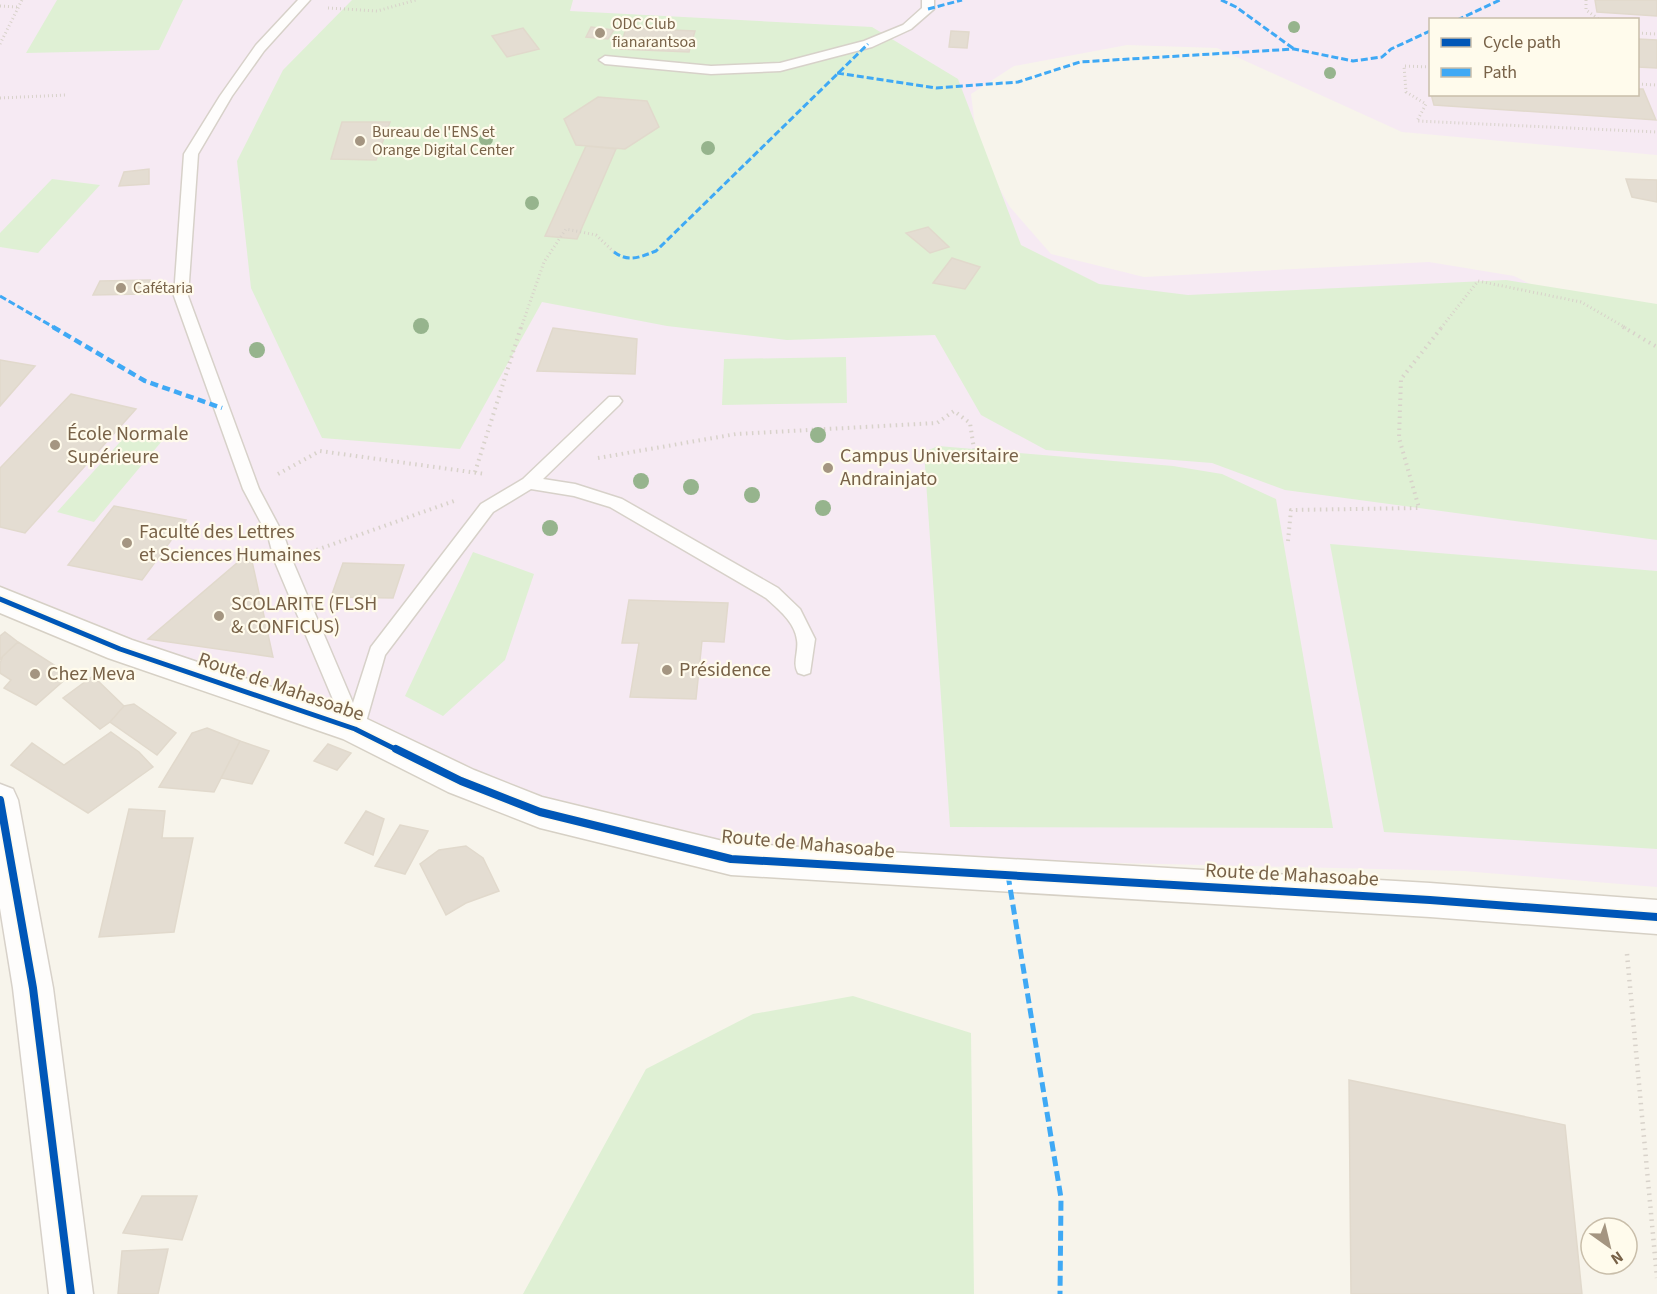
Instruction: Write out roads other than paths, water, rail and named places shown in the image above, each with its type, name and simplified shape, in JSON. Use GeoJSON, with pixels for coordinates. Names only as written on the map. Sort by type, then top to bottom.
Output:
{"type":"FeatureCollection","features":[{"type":"Feature","properties":{"kind":"street","name":"Route de Mahasoabe"},"geometry":{"type":"LineString","coordinates":[[0,599],[120,650],[355,729],[461,781],[540,812],[731,859],[1407,899],[1640,916]]}},
{"type":"Feature","properties":{"kind":"street"},"geometry":{"type":"LineString","coordinates":[[0,800],[33,988],[71,1294]]}},
{"type":"Feature","properties":{"kind":"lane"},"geometry":{"type":"LineString","coordinates":[[604,60],[711,70],[780,67],[868,44],[907,27],[928,9],[928,0]]}},
{"type":"Feature","properties":{"kind":"lane"},"geometry":{"type":"LineString","coordinates":[[300,3],[260,48],[226,96],[191,154],[181,296],[251,489],[276,536],[284,562],[355,729]]}},
{"type":"Feature","properties":{"kind":"lane"},"geometry":{"type":"LineString","coordinates":[[355,729],[377,652],[488,508],[529,483],[614,401]]}},
{"type":"Feature","properties":{"kind":"lane"},"geometry":{"type":"LineString","coordinates":[[529,483],[575,490],[616,503],[772,593],[794,614],[806,639],[804,668]]}},
{"type":"Feature","properties":{"kind":"place","name":"ODC Club fianarantsoa"},"geometry":{"type":"Point","coordinates":[600,33]}},
{"type":"Feature","properties":{"kind":"place","name":"Bureau de l'ENS et Orange Digital Center"},"geometry":{"type":"Point","coordinates":[360,141]}},
{"type":"Feature","properties":{"kind":"place","name":"Cafétaria"},"geometry":{"type":"Point","coordinates":[121,288]}},
{"type":"Feature","properties":{"kind":"place","name":"École Normale Supérieure"},"geometry":{"type":"Point","coordinates":[55,445]}},
{"type":"Feature","properties":{"kind":"place","name":"Campus Universitaire Andrainjato"},"geometry":{"type":"Point","coordinates":[828,468]}},
{"type":"Feature","properties":{"kind":"place","name":"Faculté des Lettres et Sciences Humaines"},"geometry":{"type":"Point","coordinates":[127,543]}},
{"type":"Feature","properties":{"kind":"place","name":"SCOLARITE (FLSH & CONFICUS)"},"geometry":{"type":"Point","coordinates":[219,616]}},
{"type":"Feature","properties":{"kind":"place","name":"Présidence"},"geometry":{"type":"Point","coordinates":[667,670]}},
{"type":"Feature","properties":{"kind":"place","name":"Chez Meva"},"geometry":{"type":"Point","coordinates":[35,674]}}]}
